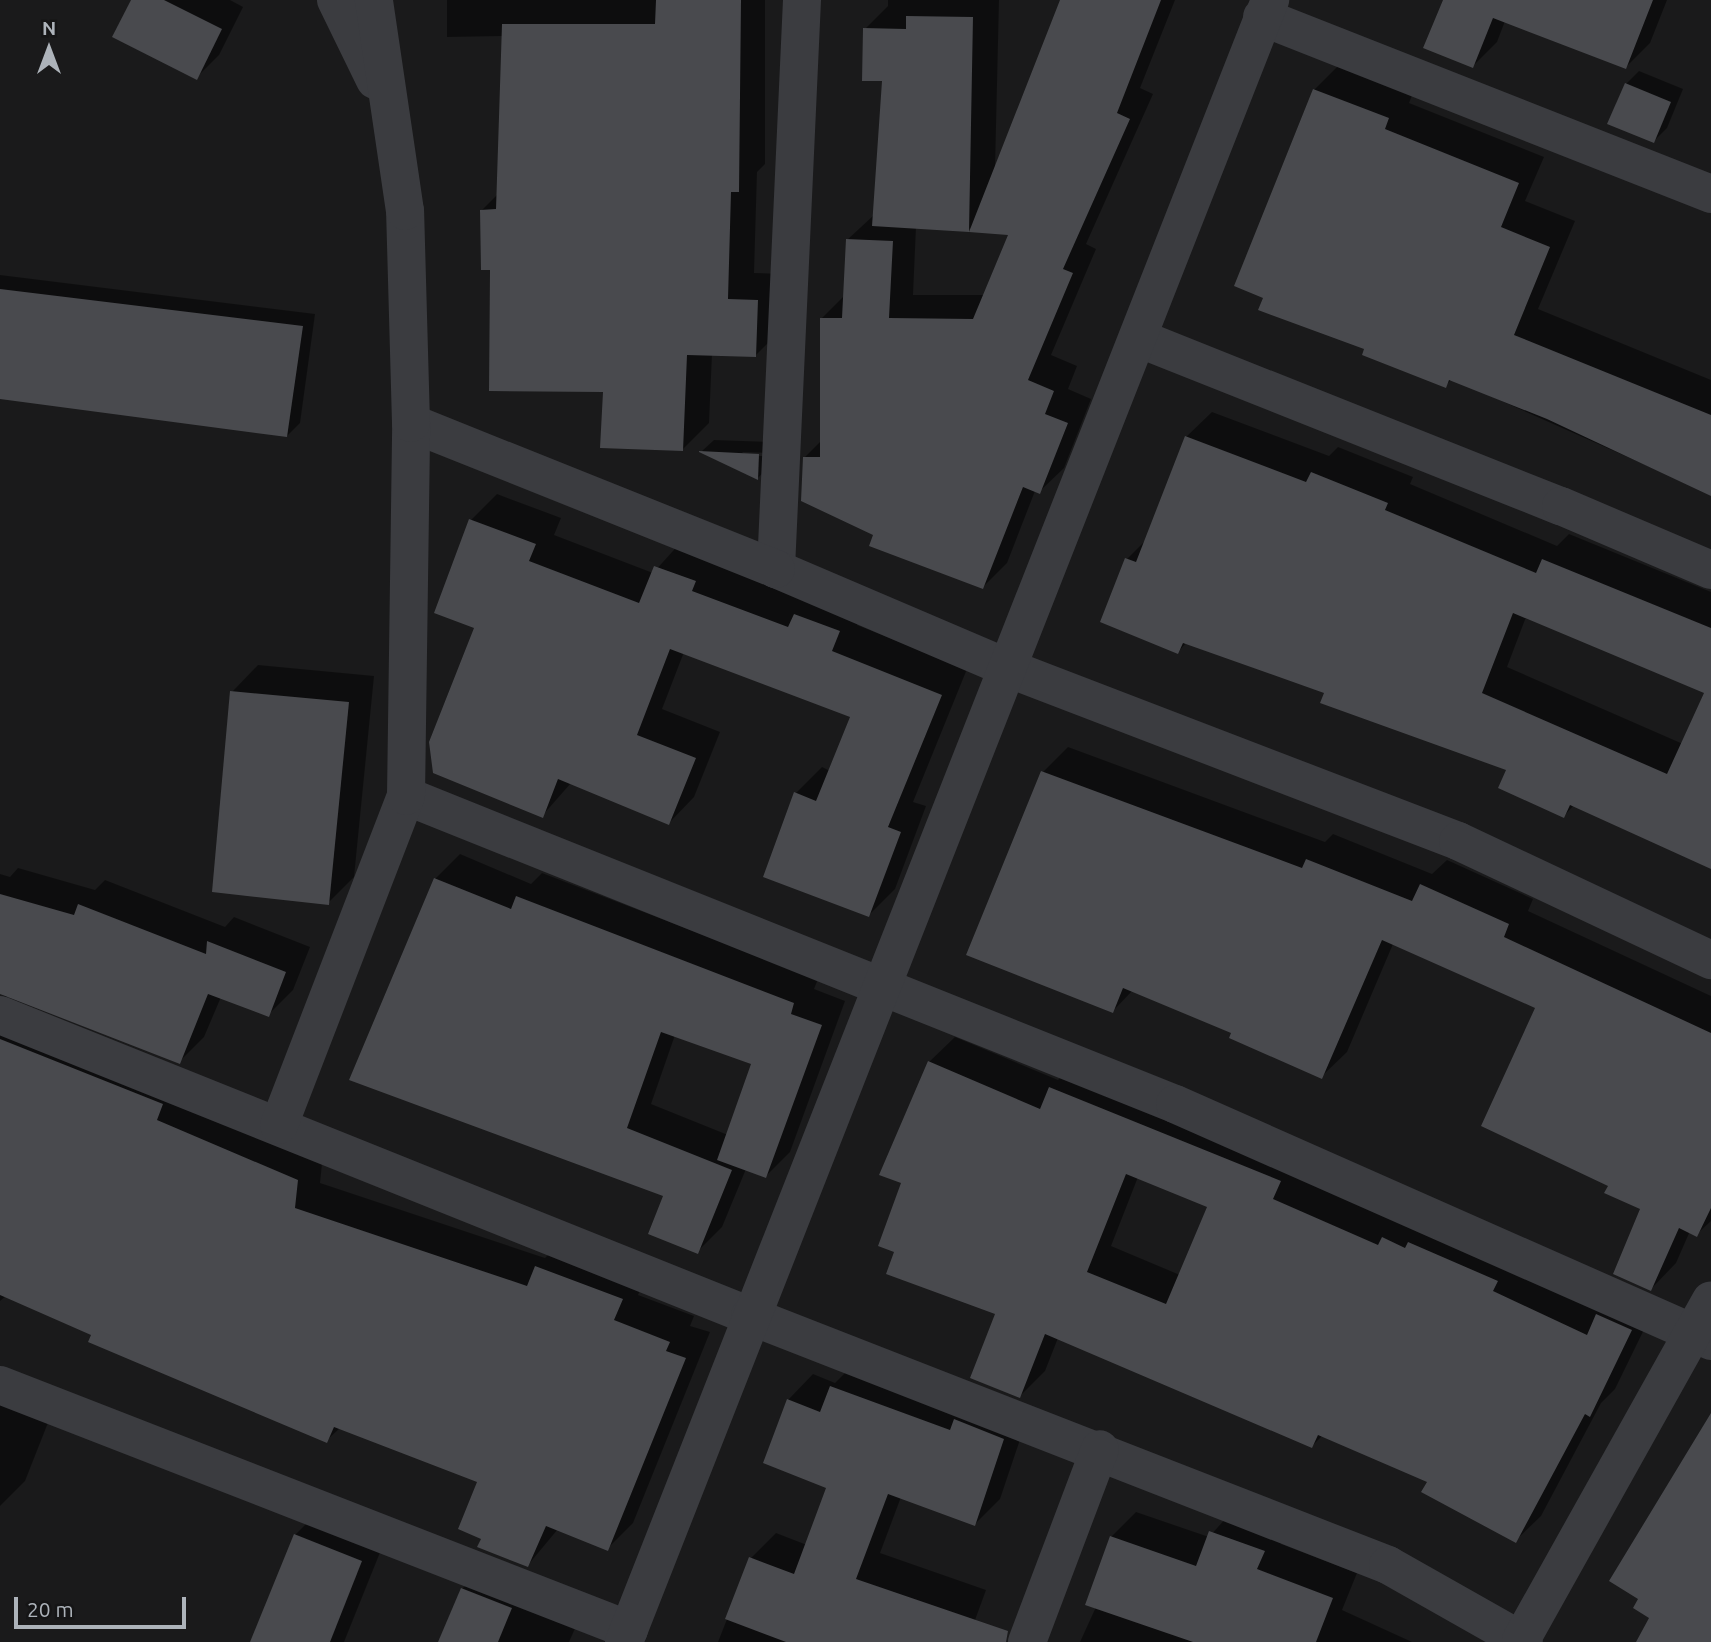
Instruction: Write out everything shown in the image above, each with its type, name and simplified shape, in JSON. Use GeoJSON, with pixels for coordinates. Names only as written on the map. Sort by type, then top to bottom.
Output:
{"type":"FeatureCollection","features":[{"type":"Feature","properties":{"kind":"street"},"geometry":{"type":"LineString","coordinates":[[335,0],[391,112]]}},
{"type":"Feature","properties":{"kind":"street"},"geometry":{"type":"LineString","coordinates":[[279,1125],[406,796],[411,423],[405,211],[374,0]]}},
{"type":"Feature","properties":{"kind":"street"},"geometry":{"type":"LineString","coordinates":[[776,569],[802,0]]}},
{"type":"Feature","properties":{"kind":"street"},"geometry":{"type":"LineString","coordinates":[[0,1385],[626,1636],[879,988],[1010,669],[1266,8],[1711,194]]}},
{"type":"Feature","properties":{"kind":"street"},"geometry":{"type":"LineString","coordinates":[[1138,338],[1561,506],[1711,570]]}},
{"type":"Feature","properties":{"kind":"street"},"geometry":{"type":"LineString","coordinates":[[411,423],[776,569],[1010,669],[1458,841],[1711,960]]}},
{"type":"Feature","properties":{"kind":"street"},"geometry":{"type":"LineString","coordinates":[[0,1015],[750,1316],[1100,1449],[1388,1565],[1522,1641],[1705,1324],[1175,1104],[879,988],[406,796]]}},
{"type":"Feature","properties":{"kind":"street"},"geometry":{"type":"LineString","coordinates":[[1027,1642],[1100,1449]]}},
{"type":"Feature","properties":{"kind":"building"},"geometry":{"type":"Polygon","coordinates":[[[131,0],[164,0],[222,29],[197,80],[112,37],[131,0]]]}},
{"type":"Feature","properties":{"kind":"building"},"geometry":{"type":"Polygon","coordinates":[[[656,0],[741,0],[739,192],[731,192],[728,299],[758,300],[756,357],[687,355],[683,451],[600,448],[603,392],[489,391],[490,270],[481,270],[480,210],[496,209],[502,24],[655,24],[656,0]]]}},
{"type":"Feature","properties":{"kind":"building"},"geometry":{"type":"Polygon","coordinates":[[[1060,0],[1161,0],[1117,113],[1130,119],[1063,269],[1073,273],[1028,380],[1054,391],[1045,414],[1068,423],[1040,494],[1023,487],[983,589],[869,546],[873,535],[801,501],[803,457],[820,457],[820,318],[842,318],[846,239],[893,241],[889,318],[973,319],[1008,235],[969,232],[1060,0]]]}},
{"type":"Feature","properties":{"kind":"building"},"geometry":{"type":"Polygon","coordinates":[[[1443,0],[1653,0],[1626,69],[1493,18],[1473,68],[1423,48],[1443,0]]]}},
{"type":"Feature","properties":{"kind":"building"},"geometry":{"type":"Polygon","coordinates":[[[906,16],[973,17],[969,232],[872,226],[882,81],[862,81],[863,28],[906,29],[906,16]]]}},
{"type":"Feature","properties":{"kind":"building"},"geometry":{"type":"Polygon","coordinates":[[[1625,83],[1671,102],[1654,143],[1607,124],[1625,83]]]}},
{"type":"Feature","properties":{"kind":"building"},"geometry":{"type":"Polygon","coordinates":[[[1313,89],[1389,118],[1385,129],[1519,183],[1501,227],[1550,247],[1514,335],[1711,415],[1711,496],[1547,419],[1449,380],[1446,388],[1362,355],[1364,349],[1258,310],[1263,298],[1234,286],[1313,89]]]}},
{"type":"Feature","properties":{"kind":"building"},"geometry":{"type":"Polygon","coordinates":[[[0,289],[303,326],[287,437],[0,399],[0,289]]]}},
{"type":"Feature","properties":{"kind":"building"},"geometry":{"type":"Polygon","coordinates":[[[1185,436],[1306,482],[1311,472],[1388,503],[1385,510],[1536,573],[1542,559],[1711,628],[1711,869],[1570,805],[1564,818],[1498,788],[1506,770],[1320,703],[1324,693],[1183,643],[1178,654],[1100,622],[1125,558],[1136,562],[1185,436]],[[1513,613],[1482,693],[1667,774],[1704,693],[1513,613]]]}},
{"type":"Feature","properties":{"kind":"building"},"geometry":{"type":"Polygon","coordinates":[[[699,452],[759,454],[758,480],[699,452]]]}},
{"type":"Feature","properties":{"kind":"building"},"geometry":{"type":"Polygon","coordinates":[[[469,519],[536,544],[529,561],[639,603],[654,566],[696,581],[692,591],[788,627],[794,614],[840,631],[832,651],[942,695],[888,827],[901,832],[869,917],[763,877],[794,792],[816,801],[850,717],[670,649],[637,735],[696,758],[669,825],[558,779],[543,818],[433,773],[429,742],[474,628],[434,613],[469,519]]]}},
{"type":"Feature","properties":{"kind":"building"},"geometry":{"type":"Polygon","coordinates":[[[230,691],[349,702],[329,905],[212,892],[230,691]]]}},
{"type":"Feature","properties":{"kind":"building"},"geometry":{"type":"Polygon","coordinates":[[[1041,771],[1302,868],[1306,859],[1412,901],[1420,884],[1509,924],[1504,937],[1711,1033],[1711,1208],[1697,1237],[1679,1228],[1651,1291],[1613,1274],[1640,1209],[1604,1193],[1608,1186],[1481,1126],[1535,1008],[1382,940],[1322,1079],[1229,1038],[1231,1033],[1123,988],[1113,1013],[966,955],[1041,771]]]}},
{"type":"Feature","properties":{"kind":"building"},"geometry":{"type":"Polygon","coordinates":[[[434,878],[511,909],[516,896],[794,1003],[791,1014],[822,1025],[766,1178],[717,1160],[751,1064],[661,1032],[627,1128],[732,1170],[698,1254],[648,1234],[663,1196],[349,1080],[434,878]]]}},
{"type":"Feature","properties":{"kind":"building"},"geometry":{"type":"Polygon","coordinates":[[[0,894],[74,915],[78,904],[206,954],[207,941],[286,972],[269,1017],[208,994],[180,1064],[0,994],[0,894]]]}},
{"type":"Feature","properties":{"kind":"building"},"geometry":{"type":"Polygon","coordinates":[[[0,1039],[163,1104],[157,1120],[298,1180],[295,1208],[527,1286],[535,1266],[623,1299],[614,1320],[670,1342],[666,1351],[686,1358],[608,1551],[546,1526],[528,1567],[477,1547],[481,1539],[458,1529],[477,1482],[334,1427],[327,1443],[88,1342],[91,1335],[0,1295],[0,1039]]]}},
{"type":"Feature","properties":{"kind":"building"},"geometry":{"type":"Polygon","coordinates":[[[928,1061],[1040,1109],[1049,1087],[1281,1181],[1273,1199],[1378,1245],[1382,1237],[1405,1248],[1408,1242],[1498,1281],[1493,1291],[1587,1335],[1596,1314],[1632,1330],[1590,1417],[1585,1414],[1516,1543],[1421,1492],[1427,1482],[1318,1435],[1312,1448],[1045,1334],[1020,1398],[970,1378],[995,1314],[886,1274],[894,1252],[878,1246],[901,1183],[879,1175],[928,1061]],[[1126,1174],[1087,1272],[1166,1304],[1207,1207],[1126,1174]]]}},
{"type":"Feature","properties":{"kind":"building"},"geometry":{"type":"Polygon","coordinates":[[[830,1386],[950,1430],[954,1419],[1004,1439],[975,1526],[888,1494],[856,1579],[1008,1631],[1006,1642],[786,1642],[725,1619],[749,1557],[794,1574],[826,1488],[763,1463],[787,1399],[820,1412],[830,1386]]]}},
{"type":"Feature","properties":{"kind":"building"},"geometry":{"type":"Polygon","coordinates":[[[1711,1413],[1711,1642],[1636,1642],[1649,1618],[1633,1608],[1638,1599],[1609,1581],[1711,1413]]]}},
{"type":"Feature","properties":{"kind":"building"},"geometry":{"type":"Polygon","coordinates":[[[1209,1531],[1265,1551],[1257,1569],[1333,1598],[1316,1642],[1193,1642],[1085,1605],[1110,1536],[1196,1566],[1209,1531]]]}},
{"type":"Feature","properties":{"kind":"building"},"geometry":{"type":"Polygon","coordinates":[[[294,1534],[362,1561],[330,1642],[250,1642],[294,1534]]]}},
{"type":"Feature","properties":{"kind":"building"},"geometry":{"type":"Polygon","coordinates":[[[461,1588],[512,1608],[498,1642],[438,1642],[461,1588]]]}}]}
